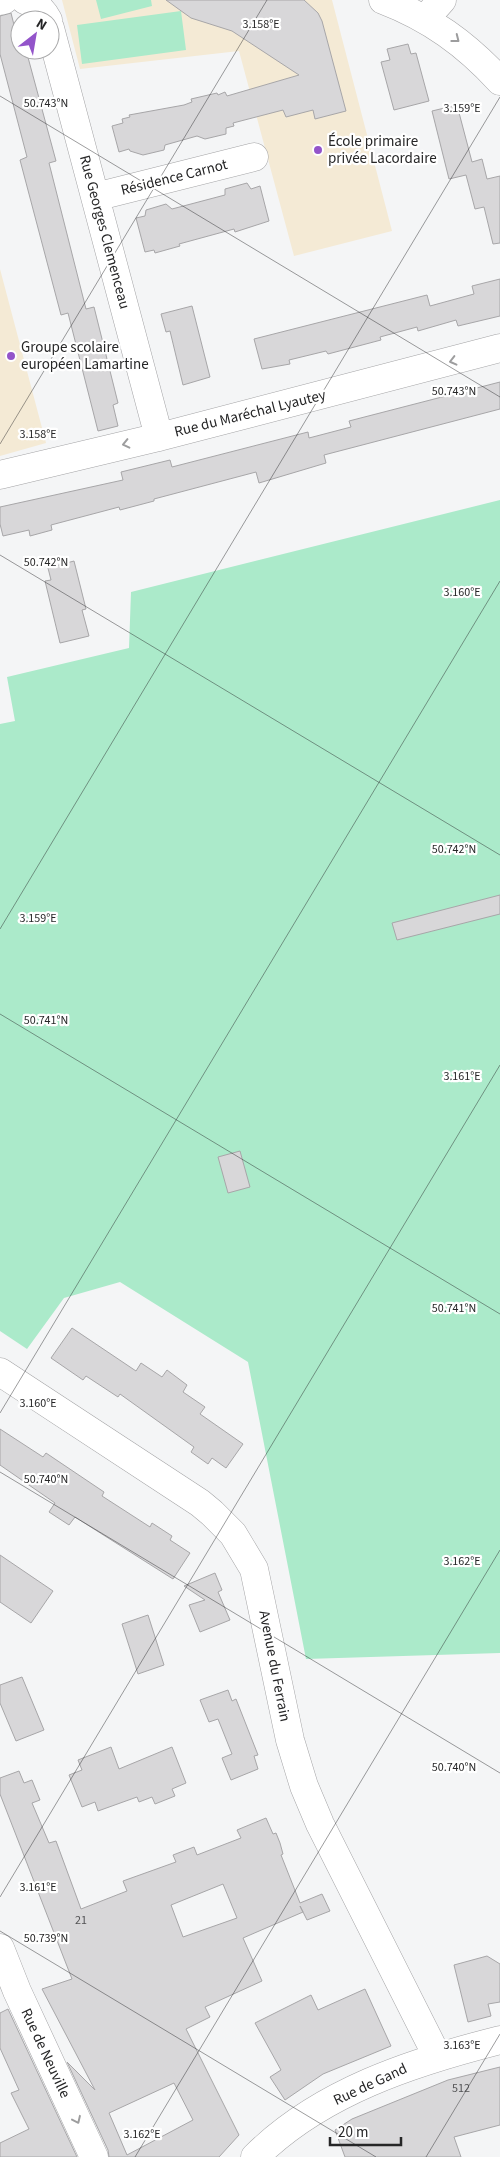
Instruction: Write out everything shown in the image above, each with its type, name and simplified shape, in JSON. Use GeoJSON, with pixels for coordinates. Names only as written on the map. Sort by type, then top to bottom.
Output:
{"type":"FeatureCollection","features":[{"type":"Feature","properties":{"kind":"street"},"geometry":{"type":"LineString","coordinates":[[0,1],[4,0]]}},
{"type":"Feature","properties":{"kind":"street"},"geometry":{"type":"LineString","coordinates":[[25,0],[42,10]]}},
{"type":"Feature","properties":{"kind":"street"},"geometry":{"type":"LineString","coordinates":[[383,0],[433,9],[454,37],[485,64],[500,81]]}},
{"type":"Feature","properties":{"kind":"street","name":"Rue Georges Clemenceau"},"geometry":{"type":"LineString","coordinates":[[59,60],[159,436]]}},
{"type":"Feature","properties":{"kind":"street","name":"Résidence Carnot"},"geometry":{"type":"LineString","coordinates":[[95,197],[254,157]]}},
{"type":"Feature","properties":{"kind":"street","name":"Rue du Maréchal Lyautey"},"geometry":{"type":"LineString","coordinates":[[0,475],[500,348]]}},
{"type":"Feature","properties":{"kind":"street","name":"Avenue du Ferrain"},"geometry":{"type":"LineString","coordinates":[[0,1372],[200,1503],[224,1524],[242,1547],[250,1560],[258,1584],[284,1716],[304,1786],[320,1824],[437,2056]]}},
{"type":"Feature","properties":{"kind":"street","name":"Rue de Neuville"},"geometry":{"type":"LineString","coordinates":[[0,1948],[8,1994],[94,2157]]}},
{"type":"Feature","properties":{"kind":"street","name":"Rue de Gand"},"geometry":{"type":"LineString","coordinates":[[254,2157],[287,2130],[320,2108],[380,2078],[437,2056],[500,2040]]}},
{"type":"Feature","properties":{"kind":"shaded area","name":"École primaire privée Lacordaire"},"geometry":{"type":"Polygon","coordinates":[[[62,0],[332,0],[392,231],[294,256],[239,51],[80,69],[62,0]]]}},
{"type":"Feature","properties":{"kind":"shaded area","name":"Groupe scolaire européen Lamartine"},"geometry":{"type":"Polygon","coordinates":[[[0,269],[46,443],[0,456],[0,269]]]}},
{"type":"Feature","properties":{"kind":"green space"},"geometry":{"type":"Polygon","coordinates":[[[96,0],[151,0],[152,6],[101,19],[96,0]]]}},
{"type":"Feature","properties":{"kind":"green space"},"geometry":{"type":"Polygon","coordinates":[[[181,11],[186,50],[82,64],[77,25],[181,11]]]}},
{"type":"Feature","properties":{"kind":"green space"},"geometry":{"type":"Polygon","coordinates":[[[500,500],[500,1653],[306,1659],[248,1362],[120,1282],[64,1298],[27,1349],[0,1331],[0,724],[15,721],[7,677],[129,648],[131,592],[500,500]]]}},
{"type":"Feature","properties":{"kind":"building"},"geometry":{"type":"Polygon","coordinates":[[[166,0],[304,0],[318,13],[322,21],[346,111],[315,119],[313,110],[286,117],[283,110],[233,123],[234,126],[226,128],[226,134],[205,139],[197,136],[165,145],[164,150],[143,155],[129,149],[119,152],[112,126],[123,123],[122,119],[130,117],[129,115],[184,105],[192,102],[191,99],[217,93],[218,95],[225,92],[227,96],[299,75],[232,31],[191,18],[166,0]]]}},
{"type":"Feature","properties":{"kind":"building"},"geometry":{"type":"Polygon","coordinates":[[[10,13],[10,60],[29,60],[56,161],[49,163],[86,309],[94,307],[118,403],[113,405],[118,426],[98,431],[68,313],[61,315],[20,160],[27,157],[0,54],[0,16],[10,13]]]}},
{"type":"Feature","properties":{"kind":"building"},"geometry":{"type":"Polygon","coordinates":[[[408,44],[411,54],[416,53],[429,101],[394,110],[381,62],[390,60],[387,49],[408,44]]]}},
{"type":"Feature","properties":{"kind":"building"},"geometry":{"type":"Polygon","coordinates":[[[457,105],[472,162],[482,159],[487,179],[500,176],[500,243],[493,244],[484,207],[475,209],[466,175],[449,179],[432,111],[457,105]]]}},
{"type":"Feature","properties":{"kind":"building"},"geometry":{"type":"Polygon","coordinates":[[[247,183],[251,189],[260,186],[269,221],[235,232],[234,229],[179,244],[180,246],[155,253],[154,250],[145,252],[136,218],[145,216],[146,210],[166,204],[172,209],[225,195],[225,189],[247,183]]]}},
{"type":"Feature","properties":{"kind":"building"},"geometry":{"type":"Polygon","coordinates":[[[500,279],[500,316],[458,326],[456,320],[418,331],[417,327],[380,337],[381,340],[328,354],[326,351],[289,360],[290,364],[262,369],[254,339],[427,295],[430,306],[474,294],[472,286],[500,279]]]}},
{"type":"Feature","properties":{"kind":"building"},"geometry":{"type":"Polygon","coordinates":[[[192,306],[210,377],[183,385],[170,331],[166,332],[161,314],[192,306]]]}},
{"type":"Feature","properties":{"kind":"building"},"geometry":{"type":"Polygon","coordinates":[[[500,382],[500,409],[324,455],[326,463],[259,483],[256,472],[120,510],[119,507],[51,525],[52,530],[30,536],[29,530],[3,536],[0,524],[0,507],[123,480],[121,472],[170,460],[172,467],[308,432],[309,438],[351,427],[349,421],[500,382]]]}},
{"type":"Feature","properties":{"kind":"building"},"geometry":{"type":"Polygon","coordinates":[[[74,561],[86,609],[82,610],[89,636],[60,643],[45,581],[51,580],[48,568],[74,561]]]}},
{"type":"Feature","properties":{"kind":"building"},"geometry":{"type":"Polygon","coordinates":[[[500,895],[500,914],[397,940],[392,923],[500,895]]]}},
{"type":"Feature","properties":{"kind":"building"},"geometry":{"type":"Polygon","coordinates":[[[240,1151],[250,1187],[228,1193],[218,1157],[240,1151]]]}},
{"type":"Feature","properties":{"kind":"building"},"geometry":{"type":"Polygon","coordinates":[[[72,1328],[136,1371],[141,1363],[162,1377],[167,1370],[187,1385],[183,1392],[205,1407],[200,1414],[243,1444],[226,1468],[212,1458],[208,1464],[191,1452],[194,1447],[120,1394],[118,1397],[86,1376],[83,1380],[51,1358],[72,1328]]]}},
{"type":"Feature","properties":{"kind":"building"},"geometry":{"type":"Polygon","coordinates":[[[0,1429],[43,1457],[46,1453],[104,1492],[102,1496],[150,1527],[152,1523],[172,1536],[170,1540],[190,1553],[173,1579],[75,1517],[69,1525],[49,1512],[55,1503],[0,1465],[0,1429]]]}},
{"type":"Feature","properties":{"kind":"building"},"geometry":{"type":"Polygon","coordinates":[[[0,1555],[53,1591],[31,1623],[0,1602],[0,1555]]]}},
{"type":"Feature","properties":{"kind":"building"},"geometry":{"type":"Polygon","coordinates":[[[215,1573],[222,1590],[218,1592],[230,1620],[200,1632],[189,1605],[205,1600],[184,1586],[215,1573]]]}},
{"type":"Feature","properties":{"kind":"building"},"geometry":{"type":"Polygon","coordinates":[[[148,1615],[164,1665],[138,1674],[122,1624],[148,1615]]]}},
{"type":"Feature","properties":{"kind":"building"},"geometry":{"type":"Polygon","coordinates":[[[22,1677],[44,1730],[16,1741],[0,1703],[0,1685],[22,1677]]]}},
{"type":"Feature","properties":{"kind":"building"},"geometry":{"type":"Polygon","coordinates":[[[228,1690],[232,1701],[236,1699],[258,1755],[254,1756],[258,1769],[231,1780],[222,1758],[232,1754],[218,1719],[209,1722],[200,1700],[228,1690]]]}},
{"type":"Feature","properties":{"kind":"building"},"geometry":{"type":"Polygon","coordinates":[[[111,1747],[119,1769],[172,1747],[186,1783],[172,1789],[175,1796],[155,1804],[152,1797],[139,1802],[137,1797],[98,1811],[95,1802],[82,1807],[69,1775],[82,1770],[78,1760],[111,1747]]]}},
{"type":"Feature","properties":{"kind":"building"},"geometry":{"type":"Polygon","coordinates":[[[19,1771],[24,1783],[32,1780],[40,1800],[32,1803],[49,1843],[56,1841],[81,1909],[127,1891],[123,1881],[176,1862],[173,1855],[194,1847],[197,1855],[241,1838],[237,1830],[266,1818],[273,1834],[276,1833],[280,1843],[283,1854],[281,1855],[300,1903],[322,1894],[330,1911],[307,1920],[303,1912],[243,1938],[262,1981],[205,2007],[210,2017],[186,2029],[239,2135],[219,2157],[109,2157],[108,2150],[67,2062],[95,2090],[42,1989],[72,1979],[0,1794],[0,1778],[19,1771]],[[223,1884],[171,1905],[183,1937],[237,1918],[223,1884]],[[174,2083],[109,2113],[127,2155],[193,2120],[174,2083]]]}},
{"type":"Feature","properties":{"kind":"building"},"geometry":{"type":"Polygon","coordinates":[[[487,1956],[500,1964],[500,2002],[488,2004],[491,2016],[468,2022],[454,1965],[487,1956]]]}},
{"type":"Feature","properties":{"kind":"building"},"geometry":{"type":"Polygon","coordinates":[[[365,1989],[391,2046],[323,2074],[285,2100],[270,2077],[281,2070],[255,2023],[311,1995],[318,2010],[365,1989]]]}},
{"type":"Feature","properties":{"kind":"building"},"geometry":{"type":"Polygon","coordinates":[[[8,2009],[77,2157],[0,2157],[0,2143],[29,2129],[11,2093],[19,2090],[0,2048],[0,2013],[8,2009]]]}},
{"type":"Feature","properties":{"kind":"building"},"geometry":{"type":"Polygon","coordinates":[[[500,2067],[500,2125],[454,2137],[461,2157],[345,2157],[335,2130],[352,2119],[448,2080],[500,2067]]]}},
{"type":"Feature","properties":{"kind":"place","name":"École primaire privée Lacordaire"},"geometry":{"type":"Point","coordinates":[318,150]}},
{"type":"Feature","properties":{"kind":"place","name":"Groupe scolaire européen Lamartine"},"geometry":{"type":"Point","coordinates":[11,356]}}]}
